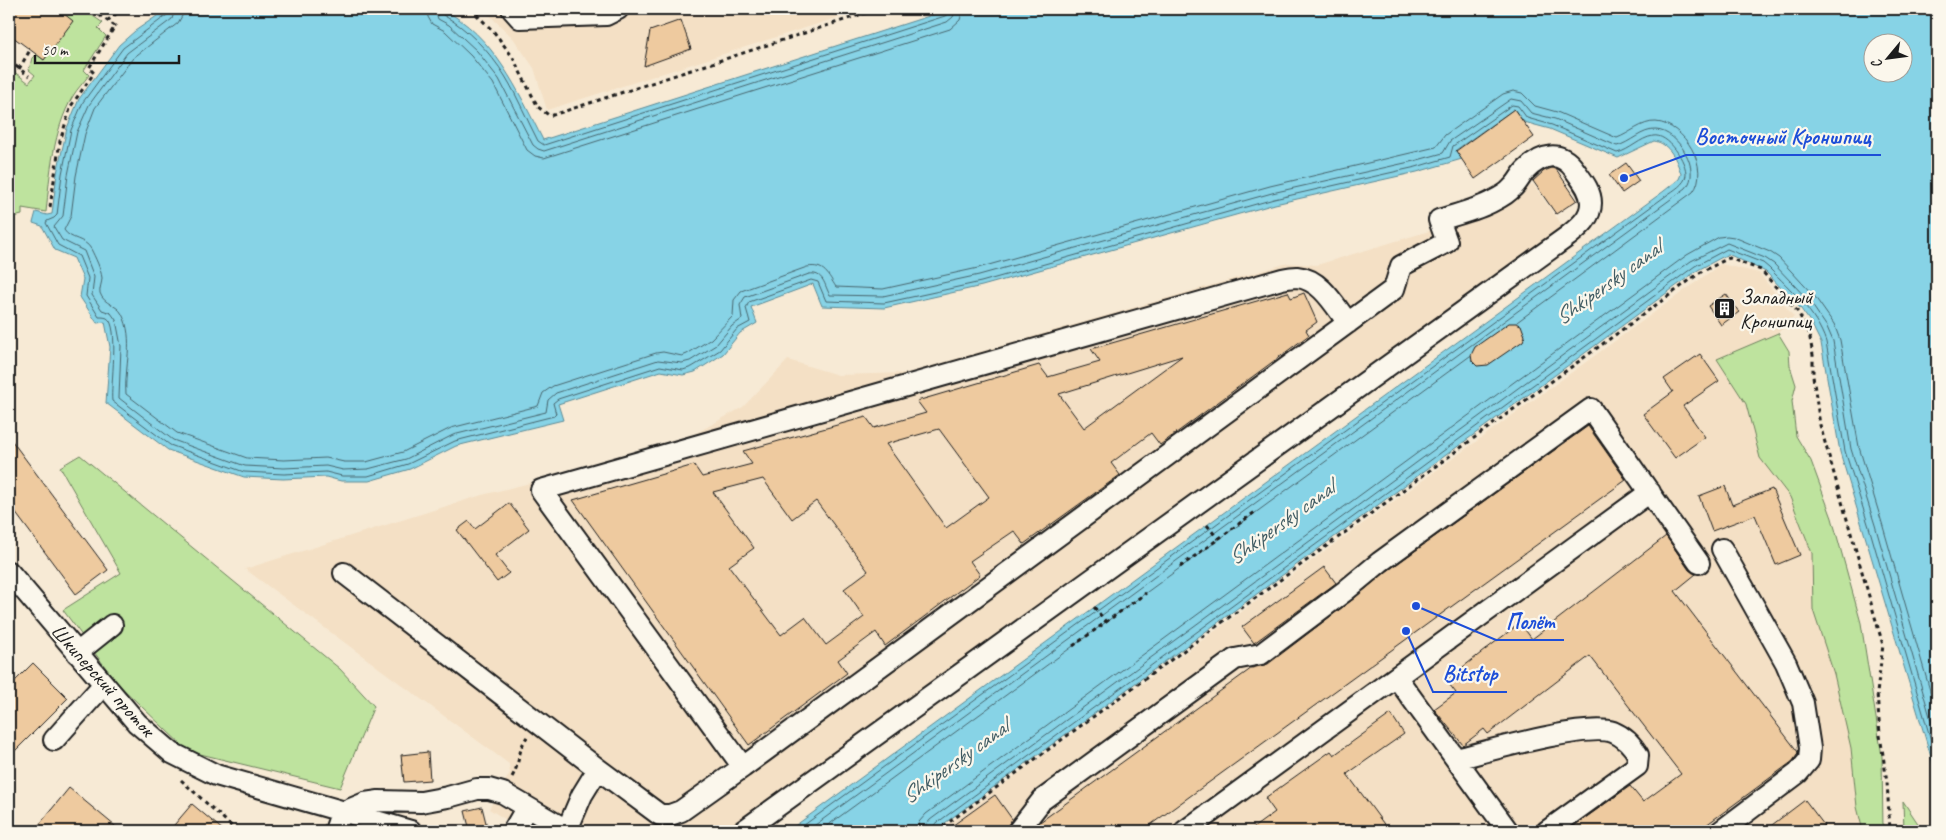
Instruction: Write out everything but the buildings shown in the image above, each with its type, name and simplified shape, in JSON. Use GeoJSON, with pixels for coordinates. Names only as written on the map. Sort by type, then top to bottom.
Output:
{"type":"FeatureCollection","features":[{"type":"Feature","properties":{"kind":"street"},"geometry":{"type":"LineString","coordinates":[[512,9],[520,18],[606,15],[618,9]]}},
{"type":"Feature","properties":{"kind":"street"},"geometry":{"type":"LineString","coordinates":[[344,573],[598,769],[660,815],[670,815],[681,811],[743,767],[1394,289],[1401,266],[1447,242],[1439,220],[1493,202],[1512,189],[1526,170],[1541,158],[1562,157],[1571,165],[1588,189],[1591,202],[1588,215],[1581,225],[1568,236],[743,831]]}},
{"type":"Feature","properties":{"kind":"street"},"geometry":{"type":"LineString","coordinates":[[743,767],[541,490],[1282,279],[1298,277],[1314,282],[1327,295],[1348,323]]}},
{"type":"Feature","properties":{"kind":"street"},"geometry":{"type":"LineString","coordinates":[[1018,831],[1042,800],[1235,659],[1261,654],[1345,591],[1380,562],[1591,409],[1699,563]]}},
{"type":"Feature","properties":{"kind":"street"},"geometry":{"type":"LineString","coordinates":[[1185,831],[1650,492]]}},
{"type":"Feature","properties":{"kind":"street"},"geometry":{"type":"LineString","coordinates":[[1720,831],[1798,773],[1809,760],[1810,748],[1803,703],[1786,663],[1722,549]]}},
{"type":"Feature","properties":{"kind":"street","name":"Шкиперский проток"},"geometry":{"type":"LineString","coordinates":[[9,572],[137,723],[172,753],[216,775],[338,822],[411,831]]}},
{"type":"Feature","properties":{"kind":"street"},"geometry":{"type":"LineString","coordinates":[[77,652],[112,625]]}},
{"type":"Feature","properties":{"kind":"street"},"geometry":{"type":"LineString","coordinates":[[1397,678],[1508,831]]}},
{"type":"Feature","properties":{"kind":"street"},"geometry":{"type":"LineString","coordinates":[[54,740],[104,684]]}},
{"type":"Feature","properties":{"kind":"street"},"geometry":{"type":"LineString","coordinates":[[1456,760],[1505,746],[1583,731],[1611,732],[1628,740],[1638,755],[1637,766],[1547,831]]}},
{"type":"Feature","properties":{"kind":"street"},"geometry":{"type":"LineString","coordinates":[[338,822],[365,803],[379,801],[420,802],[448,798],[477,789],[489,789],[503,793],[568,831],[582,795],[598,769]]}},
{"type":"Feature","properties":{"kind":"street"},"geometry":{"type":"LineString","coordinates":[[514,831],[527,807]]}},
{"type":"Feature","properties":{"kind":"path"},"geometry":{"type":"LineString","coordinates":[[50,207],[60,140],[68,114],[71,106],[94,73],[89,68],[115,26],[90,9]]}},
{"type":"Feature","properties":{"kind":"path"},"geometry":{"type":"LineString","coordinates":[[108,21],[122,9]]}},
{"type":"Feature","properties":{"kind":"path"},"geometry":{"type":"LineString","coordinates":[[472,9],[494,32],[512,56],[538,107],[550,116],[878,9]]}},
{"type":"Feature","properties":{"kind":"path"},"geometry":{"type":"LineString","coordinates":[[20,69],[30,50]]}},
{"type":"Feature","properties":{"kind":"path"},"geometry":{"type":"LineString","coordinates":[[9,61],[29,76]]}},
{"type":"Feature","properties":{"kind":"path"},"geometry":{"type":"LineString","coordinates":[[937,831],[1701,272],[1729,258],[1761,270],[1798,312],[1810,333],[1820,425],[1883,645],[1877,693],[1880,735],[1887,782],[1890,831]]}},
{"type":"Feature","properties":{"kind":"path"},"geometry":{"type":"LineString","coordinates":[[1180,567],[1255,512]]}},
{"type":"Feature","properties":{"kind":"path"},"geometry":{"type":"LineString","coordinates":[[1207,525],[1218,539]]}},
{"type":"Feature","properties":{"kind":"path"},"geometry":{"type":"LineString","coordinates":[[1073,646],[1146,593]]}},
{"type":"Feature","properties":{"kind":"path"},"geometry":{"type":"LineString","coordinates":[[1094,607],[1106,622]]}},
{"type":"Feature","properties":{"kind":"path"},"geometry":{"type":"LineString","coordinates":[[503,793],[517,769],[522,744],[538,722]]}},
{"type":"Feature","properties":{"kind":"path"},"geometry":{"type":"LineString","coordinates":[[180,780],[237,831]]}},
{"type":"Feature","properties":{"kind":"shaded area"},"geometry":{"type":"Polygon","coordinates":[[[483,9],[865,9],[547,110],[534,68],[513,38],[483,9]]]}},
{"type":"Feature","properties":{"kind":"shaded area"},"geometry":{"type":"Polygon","coordinates":[[[1533,184],[1575,243],[763,831],[524,831],[489,809],[510,773],[509,764],[245,569],[482,495],[562,475],[682,441],[743,407],[788,360],[838,375],[907,373],[1288,263],[1317,265],[1492,212],[1533,184]]]}},
{"type":"Feature","properties":{"kind":"shaded area"},"geometry":{"type":"Polygon","coordinates":[[[1721,264],[1759,273],[1794,317],[1773,338],[1811,519],[1871,831],[939,831],[1721,264]]]}},
{"type":"Feature","properties":{"kind":"green space"},"geometry":{"type":"Polygon","coordinates":[[[34,9],[83,9],[103,23],[98,28],[106,36],[84,70],[89,75],[73,96],[61,123],[54,152],[46,212],[22,208],[22,215],[9,218],[9,68],[29,83],[35,75],[29,70],[32,58],[36,54],[44,60],[57,43],[25,19],[34,9]]]}},
{"type":"Feature","properties":{"kind":"green space"},"geometry":{"type":"Polygon","coordinates":[[[1778,333],[1789,351],[1790,366],[1796,385],[1792,401],[1796,436],[1811,461],[1832,518],[1861,623],[1882,756],[1883,831],[1863,831],[1857,807],[1851,748],[1834,674],[1813,610],[1812,553],[1790,497],[1760,458],[1746,404],[1717,359],[1778,333]]]}},
{"type":"Feature","properties":{"kind":"green space"},"geometry":{"type":"Polygon","coordinates":[[[80,455],[340,669],[374,706],[340,788],[188,751],[117,683],[63,610],[121,573],[60,467],[80,455]]]}},
{"type":"Feature","properties":{"kind":"green space"},"geometry":{"type":"Polygon","coordinates":[[[1903,801],[1923,831],[1904,831],[1903,801]]]}},
{"type":"Feature","properties":{"kind":"water","name":"Shkipersky canal"},"geometry":{"type":"Polygon","coordinates":[[[167,9],[442,9],[460,20],[490,49],[514,84],[543,140],[951,9],[1937,9],[1937,777],[1840,452],[1821,343],[1811,323],[1801,309],[1766,272],[1728,254],[1698,270],[934,831],[788,831],[1664,191],[1679,179],[1681,174],[1672,153],[1659,142],[1654,141],[1618,158],[1550,129],[1524,122],[1514,109],[1456,150],[1462,159],[1417,172],[1275,204],[982,286],[884,308],[822,306],[813,284],[751,307],[757,323],[740,333],[723,354],[695,372],[683,375],[661,371],[558,404],[563,420],[456,446],[410,469],[369,481],[341,481],[326,477],[283,479],[244,477],[168,450],[106,403],[110,347],[105,322],[97,323],[80,297],[83,279],[74,258],[55,250],[42,226],[33,223],[36,212],[47,215],[52,214],[57,173],[67,128],[79,99],[119,45],[135,31],[167,9]]]}},
{"type":"Feature","properties":{"kind":"place","name":"Восточный Кроншпиц"},"geometry":{"type":"Point","coordinates":[1624,178]}},
{"type":"Feature","properties":{"kind":"place","name":"Западный Кроншпиц"},"geometry":{"type":"Point","coordinates":[1724,309]}},
{"type":"Feature","properties":{"kind":"place","name":"Полёт"},"geometry":{"type":"Point","coordinates":[1416,606]}},
{"type":"Feature","properties":{"kind":"place","name":"Bitstop"},"geometry":{"type":"Point","coordinates":[1406,631]}}]}
